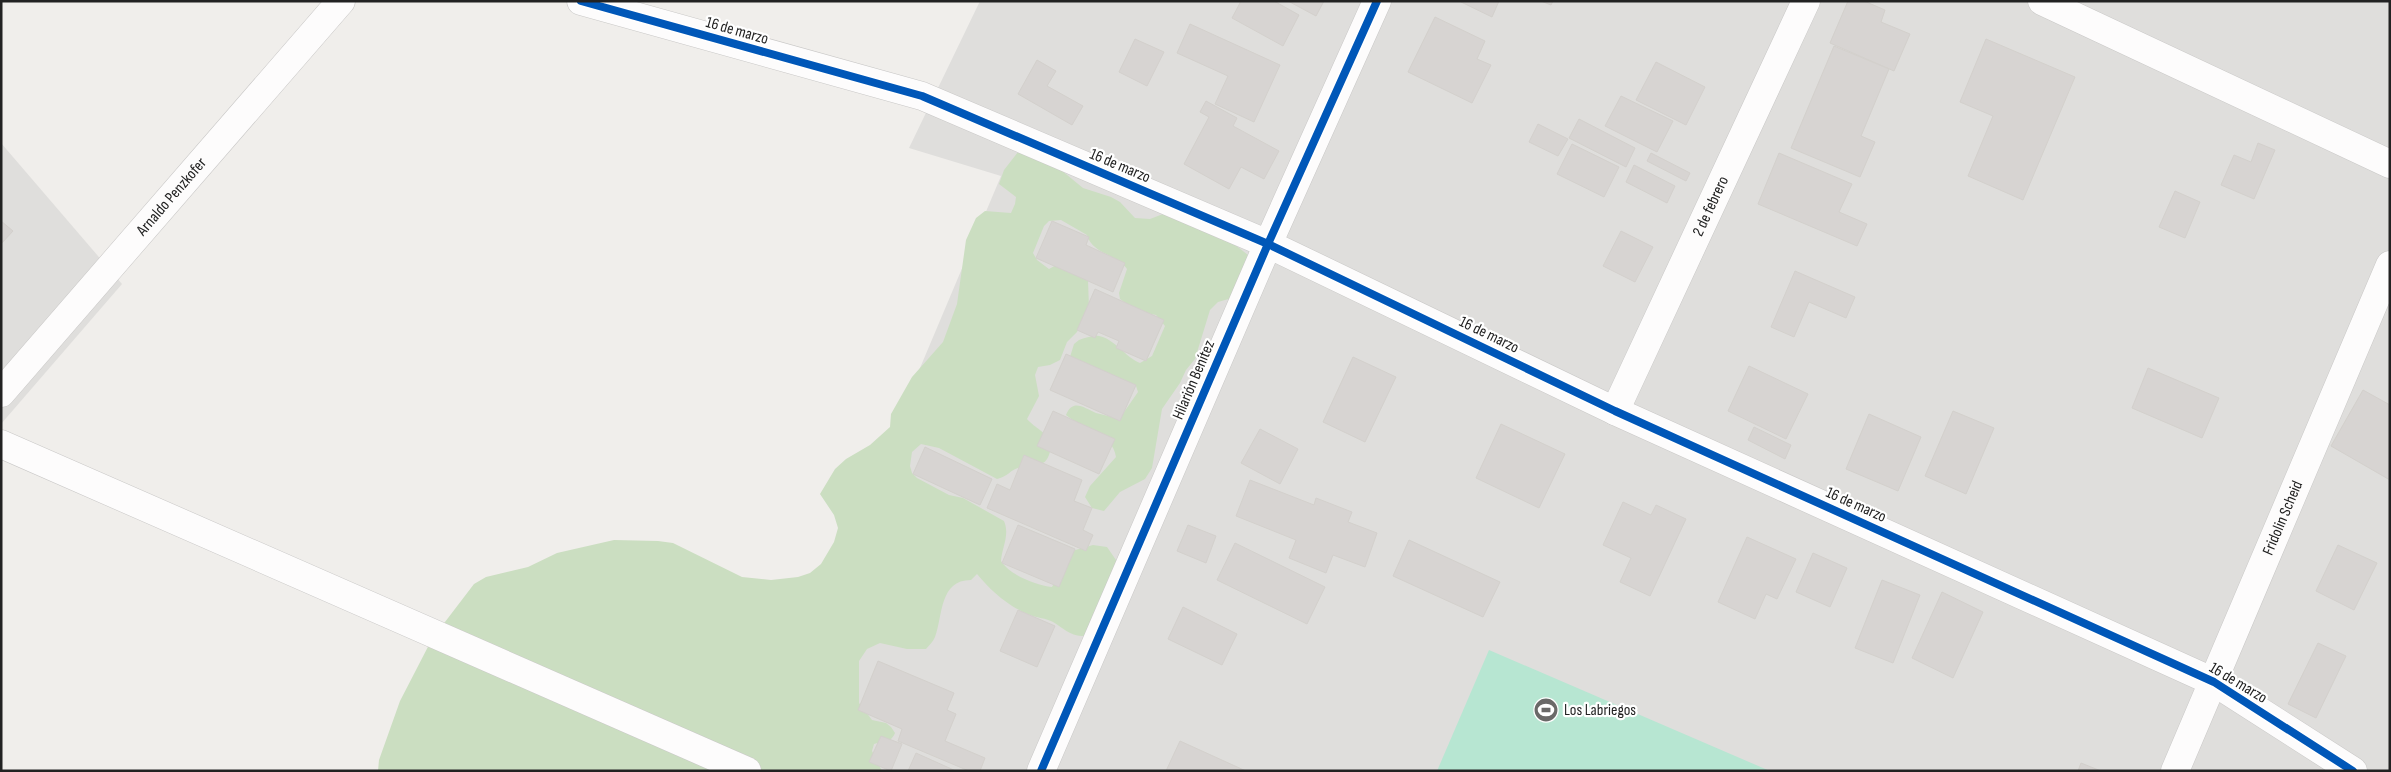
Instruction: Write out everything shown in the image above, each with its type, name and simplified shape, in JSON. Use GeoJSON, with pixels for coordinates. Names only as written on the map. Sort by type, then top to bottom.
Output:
{"type":"FeatureCollection","features":[{"type":"Feature","properties":{"kind":"street","name":"16 de marzo"},"geometry":{"type":"LineString","coordinates":[[581,1],[922,96],[1268,244],[1615,411],[2214,682],[2353,771]]}},
{"type":"Feature","properties":{"kind":"street","name":"Hilarión Benítez"},"geometry":{"type":"LineString","coordinates":[[1041,771],[1268,244],[1377,1]]}},
{"type":"Feature","properties":{"kind":"street","name":"2 de febrero"},"geometry":{"type":"LineString","coordinates":[[1615,411],[1806,1]]}},
{"type":"Feature","properties":{"kind":"street"},"geometry":{"type":"LineString","coordinates":[[2042,1],[2390,164]]}},
{"type":"Feature","properties":{"kind":"street","name":"Arnaldo Penzkofer"},"geometry":{"type":"LineString","coordinates":[[1,392],[332,5]]}},
{"type":"Feature","properties":{"kind":"street","name":"Fridolin Scheid"},"geometry":{"type":"LineString","coordinates":[[2175,771],[2390,265]]}},
{"type":"Feature","properties":{"kind":"street"},"geometry":{"type":"LineString","coordinates":[[1,444],[747,771]]}},
{"type":"Feature","properties":{"kind":"shaded area"},"geometry":{"type":"Polygon","coordinates":[[[980,1],[2390,1],[2390,771],[750,771],[1001,176],[909,148],[980,1]]]}},
{"type":"Feature","properties":{"kind":"shaded area"},"geometry":{"type":"Polygon","coordinates":[[[1,143],[122,284],[1,424],[1,143]]]}},
{"type":"Feature","properties":{"kind":"green space"},"geometry":{"type":"Polygon","coordinates":[[[1018,152],[1061,170],[1083,188],[1120,202],[1135,218],[1150,219],[1163,214],[1185,217],[1215,237],[1234,244],[1248,255],[1232,298],[1218,302],[1210,310],[1195,359],[1162,409],[1152,468],[1145,479],[1120,492],[1104,511],[1092,508],[1085,497],[1090,486],[1116,457],[1114,449],[1103,437],[1066,415],[1072,407],[1079,406],[1116,418],[1122,415],[1138,392],[1136,386],[1070,357],[1074,344],[1084,338],[1099,336],[1110,341],[1140,363],[1152,356],[1165,326],[1156,315],[1137,311],[1120,299],[1119,293],[1127,269],[1123,264],[1094,246],[1087,235],[1061,220],[1049,221],[1044,226],[1033,253],[1037,260],[1049,269],[1060,263],[1088,280],[1089,308],[1077,332],[1067,342],[1060,360],[1050,365],[1038,367],[1035,375],[1039,396],[1027,419],[1046,435],[1052,443],[1048,458],[1041,464],[1015,469],[997,479],[939,448],[921,444],[912,452],[910,466],[912,473],[917,478],[949,495],[963,498],[1004,521],[1006,536],[1001,561],[1010,571],[1017,575],[1038,584],[1052,587],[1072,551],[1093,545],[1107,547],[1116,560],[1117,572],[1088,635],[1078,636],[1069,633],[1050,621],[1015,608],[994,592],[977,574],[971,580],[953,586],[944,601],[935,637],[926,649],[907,649],[880,643],[867,649],[859,661],[859,703],[872,720],[886,723],[895,733],[889,741],[874,744],[872,751],[882,771],[378,771],[379,760],[400,701],[432,639],[474,584],[486,577],[528,567],[557,553],[614,540],[673,543],[742,577],[771,580],[798,577],[810,573],[821,564],[834,542],[838,528],[834,515],[820,494],[835,469],[846,459],[870,445],[890,427],[891,414],[912,377],[943,342],[957,304],[966,240],[976,218],[985,211],[1011,213],[1015,204],[1016,197],[999,184],[1004,170],[1018,152]]]}},
{"type":"Feature","properties":{"kind":"green space","name":"Los Labriegos"},"geometry":{"type":"Polygon","coordinates":[[[1489,650],[1770,771],[1437,771],[1489,650]]]}},
{"type":"Feature","properties":{"kind":"building"},"geometry":{"type":"Polygon","coordinates":[[[1241,1],[1274,1],[1299,15],[1283,46],[1232,18],[1241,1]]]}},
{"type":"Feature","properties":{"kind":"building"},"geometry":{"type":"Polygon","coordinates":[[[1288,1],[1324,1],[1316,16],[1288,1]]]}},
{"type":"Feature","properties":{"kind":"building"},"geometry":{"type":"Polygon","coordinates":[[[1459,1],[1499,1],[1492,17],[1459,1]]]}},
{"type":"Feature","properties":{"kind":"building"},"geometry":{"type":"Polygon","coordinates":[[[1541,1],[1553,1],[1551,5],[1541,1]]]}},
{"type":"Feature","properties":{"kind":"building"},"geometry":{"type":"Polygon","coordinates":[[[1848,1],[1864,1],[1885,10],[1881,22],[1910,34],[1894,71],[1830,43],[1848,1]]]}},
{"type":"Feature","properties":{"kind":"building"},"geometry":{"type":"Polygon","coordinates":[[[1435,17],[1485,41],[1477,59],[1491,65],[1472,103],[1408,72],[1435,17]]]}},
{"type":"Feature","properties":{"kind":"building"},"geometry":{"type":"Polygon","coordinates":[[[1190,24],[1280,65],[1254,122],[1215,104],[1228,76],[1177,53],[1190,24]]]}},
{"type":"Feature","properties":{"kind":"building"},"geometry":{"type":"Polygon","coordinates":[[[1135,39],[1164,52],[1147,86],[1119,72],[1135,39]]]}},
{"type":"Feature","properties":{"kind":"building"},"geometry":{"type":"Polygon","coordinates":[[[1986,39],[2075,77],[2023,200],[1968,176],[1993,116],[1960,102],[1986,39]]]}},
{"type":"Feature","properties":{"kind":"building"},"geometry":{"type":"Polygon","coordinates":[[[1834,46],[1889,69],[1861,136],[1875,142],[1860,177],[1791,148],[1834,46]]]}},
{"type":"Feature","properties":{"kind":"building"},"geometry":{"type":"Polygon","coordinates":[[[1037,60],[1056,71],[1047,86],[1083,106],[1072,125],[1018,94],[1037,60]]]}},
{"type":"Feature","properties":{"kind":"building"},"geometry":{"type":"Polygon","coordinates":[[[1656,62],[1705,87],[1686,125],[1636,100],[1656,62]]]}},
{"type":"Feature","properties":{"kind":"building"},"geometry":{"type":"Polygon","coordinates":[[[1621,96],[1673,121],[1657,152],[1605,126],[1621,96]]]}},
{"type":"Feature","properties":{"kind":"building"},"geometry":{"type":"Polygon","coordinates":[[[1206,101],[1237,118],[1233,126],[1279,151],[1264,179],[1241,167],[1229,189],[1184,164],[1209,117],[1200,112],[1206,101]]]}},
{"type":"Feature","properties":{"kind":"building"},"geometry":{"type":"Polygon","coordinates":[[[1579,119],[1635,148],[1626,167],[1569,138],[1579,119]]]}},
{"type":"Feature","properties":{"kind":"building"},"geometry":{"type":"Polygon","coordinates":[[[1538,124],[1568,139],[1558,156],[1529,142],[1538,124]]]}},
{"type":"Feature","properties":{"kind":"building"},"geometry":{"type":"Polygon","coordinates":[[[2258,143],[2275,150],[2254,199],[2221,185],[2234,155],[2251,162],[2258,143]]]}},
{"type":"Feature","properties":{"kind":"building"},"geometry":{"type":"Polygon","coordinates":[[[1572,144],[1619,167],[1604,197],[1557,174],[1572,144]]]}},
{"type":"Feature","properties":{"kind":"building"},"geometry":{"type":"Polygon","coordinates":[[[1651,153],[1690,173],[1686,181],[1647,161],[1651,153]]]}},
{"type":"Feature","properties":{"kind":"building"},"geometry":{"type":"Polygon","coordinates":[[[1779,153],[1852,184],[1839,212],[1867,224],[1857,246],[1758,204],[1779,153]]]}},
{"type":"Feature","properties":{"kind":"building"},"geometry":{"type":"Polygon","coordinates":[[[1634,165],[1675,186],[1667,203],[1626,182],[1634,165]]]}},
{"type":"Feature","properties":{"kind":"building"},"geometry":{"type":"Polygon","coordinates":[[[2175,191],[2200,202],[2185,238],[2159,227],[2175,191]]]}},
{"type":"Feature","properties":{"kind":"building"},"geometry":{"type":"Polygon","coordinates":[[[1,221],[13,231],[1,244],[1,221]]]}},
{"type":"Feature","properties":{"kind":"building"},"geometry":{"type":"Polygon","coordinates":[[[1052,221],[1089,237],[1086,245],[1125,263],[1113,292],[1036,258],[1052,221]]]}},
{"type":"Feature","properties":{"kind":"building"},"geometry":{"type":"Polygon","coordinates":[[[1621,231],[1653,247],[1635,282],[1603,266],[1621,231]]]}},
{"type":"Feature","properties":{"kind":"building"},"geometry":{"type":"Polygon","coordinates":[[[1795,271],[1855,297],[1846,318],[1809,302],[1794,337],[1771,327],[1795,271]]]}},
{"type":"Feature","properties":{"kind":"building"},"geometry":{"type":"Polygon","coordinates":[[[1095,289],[1164,320],[1146,361],[1116,348],[1119,341],[1098,332],[1095,338],[1077,330],[1095,289]]]}},
{"type":"Feature","properties":{"kind":"building"},"geometry":{"type":"Polygon","coordinates":[[[1066,354],[1136,385],[1120,421],[1050,390],[1066,354]]]}},
{"type":"Feature","properties":{"kind":"building"},"geometry":{"type":"Polygon","coordinates":[[[1353,357],[1396,377],[1365,442],[1323,422],[1353,357]]]}},
{"type":"Feature","properties":{"kind":"building"},"geometry":{"type":"Polygon","coordinates":[[[1749,366],[1808,394],[1786,439],[1728,411],[1749,366]]]}},
{"type":"Feature","properties":{"kind":"building"},"geometry":{"type":"Polygon","coordinates":[[[2148,368],[2219,398],[2202,438],[2132,408],[2148,368]]]}},
{"type":"Feature","properties":{"kind":"building"},"geometry":{"type":"Polygon","coordinates":[[[2363,390],[2390,405],[2390,480],[2331,446],[2363,390]]]}},
{"type":"Feature","properties":{"kind":"building"},"geometry":{"type":"Polygon","coordinates":[[[1053,411],[1115,439],[1099,474],[1037,446],[1053,411]]]}},
{"type":"Feature","properties":{"kind":"building"},"geometry":{"type":"Polygon","coordinates":[[[1953,411],[1994,428],[1966,494],[1925,476],[1953,411]]]}},
{"type":"Feature","properties":{"kind":"building"},"geometry":{"type":"Polygon","coordinates":[[[1869,414],[1921,437],[1898,491],[1846,469],[1869,414]]]}},
{"type":"Feature","properties":{"kind":"building"},"geometry":{"type":"Polygon","coordinates":[[[1501,424],[1565,454],[1539,508],[1476,478],[1501,424]]]}},
{"type":"Feature","properties":{"kind":"building"},"geometry":{"type":"Polygon","coordinates":[[[1754,427],[1791,445],[1785,459],[1748,440],[1754,427]]]}},
{"type":"Feature","properties":{"kind":"building"},"geometry":{"type":"Polygon","coordinates":[[[1260,429],[1298,449],[1280,484],[1241,463],[1260,429]]]}},
{"type":"Feature","properties":{"kind":"building"},"geometry":{"type":"Polygon","coordinates":[[[925,447],[992,479],[980,505],[913,474],[925,447]]]}},
{"type":"Feature","properties":{"kind":"building"},"geometry":{"type":"Polygon","coordinates":[[[1024,455],[1082,480],[1074,501],[1092,508],[1083,530],[1093,535],[1086,551],[987,508],[997,484],[1010,490],[1024,455]]]}},
{"type":"Feature","properties":{"kind":"building"},"geometry":{"type":"Polygon","coordinates":[[[1250,480],[1314,505],[1316,498],[1352,512],[1348,522],[1377,533],[1365,567],[1333,555],[1326,573],[1289,558],[1296,540],[1236,516],[1250,480]]]}},
{"type":"Feature","properties":{"kind":"building"},"geometry":{"type":"Polygon","coordinates":[[[1623,502],[1651,515],[1656,505],[1686,519],[1650,596],[1620,582],[1631,558],[1603,545],[1623,502]]]}},
{"type":"Feature","properties":{"kind":"building"},"geometry":{"type":"Polygon","coordinates":[[[1018,525],[1075,549],[1059,587],[1002,563],[1018,525]]]}},
{"type":"Feature","properties":{"kind":"building"},"geometry":{"type":"Polygon","coordinates":[[[1188,525],[1216,536],[1206,563],[1177,551],[1188,525]]]}},
{"type":"Feature","properties":{"kind":"building"},"geometry":{"type":"Polygon","coordinates":[[[1747,537],[1796,559],[1777,599],[1766,594],[1755,619],[1718,602],[1747,537]]]}},
{"type":"Feature","properties":{"kind":"building"},"geometry":{"type":"Polygon","coordinates":[[[1409,540],[1500,582],[1483,617],[1393,576],[1409,540]]]}},
{"type":"Feature","properties":{"kind":"building"},"geometry":{"type":"Polygon","coordinates":[[[1235,543],[1325,587],[1307,624],[1217,580],[1235,543]]]}},
{"type":"Feature","properties":{"kind":"building"},"geometry":{"type":"Polygon","coordinates":[[[2338,545],[2377,563],[2354,610],[2316,591],[2338,545]]]}},
{"type":"Feature","properties":{"kind":"building"},"geometry":{"type":"Polygon","coordinates":[[[1813,553],[1847,568],[1830,607],[1796,592],[1813,553]]]}},
{"type":"Feature","properties":{"kind":"building"},"geometry":{"type":"Polygon","coordinates":[[[1882,580],[1920,595],[1893,663],[1855,648],[1882,580]]]}},
{"type":"Feature","properties":{"kind":"building"},"geometry":{"type":"Polygon","coordinates":[[[1942,592],[1983,612],[1953,678],[1912,658],[1942,592]]]}},
{"type":"Feature","properties":{"kind":"building"},"geometry":{"type":"Polygon","coordinates":[[[1183,607],[1237,634],[1222,665],[1168,639],[1183,607]]]}},
{"type":"Feature","properties":{"kind":"building"},"geometry":{"type":"Polygon","coordinates":[[[1018,610],[1055,626],[1037,667],[1000,651],[1018,610]]]}},
{"type":"Feature","properties":{"kind":"building"},"geometry":{"type":"Polygon","coordinates":[[[2318,643],[2346,656],[2316,718],[2288,704],[2318,643]]]}},
{"type":"Feature","properties":{"kind":"building"},"geometry":{"type":"Polygon","coordinates":[[[878,661],[954,693],[947,710],[956,714],[945,741],[985,758],[980,771],[969,771],[898,741],[902,729],[858,710],[878,661]]]}},
{"type":"Feature","properties":{"kind":"building"},"geometry":{"type":"Polygon","coordinates":[[[881,736],[902,744],[891,771],[869,762],[881,736]]]}},
{"type":"Feature","properties":{"kind":"building"},"geometry":{"type":"Polygon","coordinates":[[[1180,741],[1246,771],[1166,771],[1180,741]]]}},
{"type":"Feature","properties":{"kind":"building"},"geometry":{"type":"Polygon","coordinates":[[[916,753],[956,771],[908,771],[916,753]]]}},
{"type":"Feature","properties":{"kind":"building"},"geometry":{"type":"Polygon","coordinates":[[[2081,763],[2101,771],[2078,771],[2081,763]]]}},
{"type":"Feature","properties":{"kind":"cycle path"},"geometry":{"type":"LineString","coordinates":[[581,1],[922,96],[1268,244],[1615,411],[2214,682],[2353,771]]}},
{"type":"Feature","properties":{"kind":"cycle path"},"geometry":{"type":"LineString","coordinates":[[1041,771],[1268,244],[1377,1]]}},
{"type":"Feature","properties":{"kind":"place","name":"Los Labriegos"},"geometry":{"type":"Point","coordinates":[1546,710]}}]}
